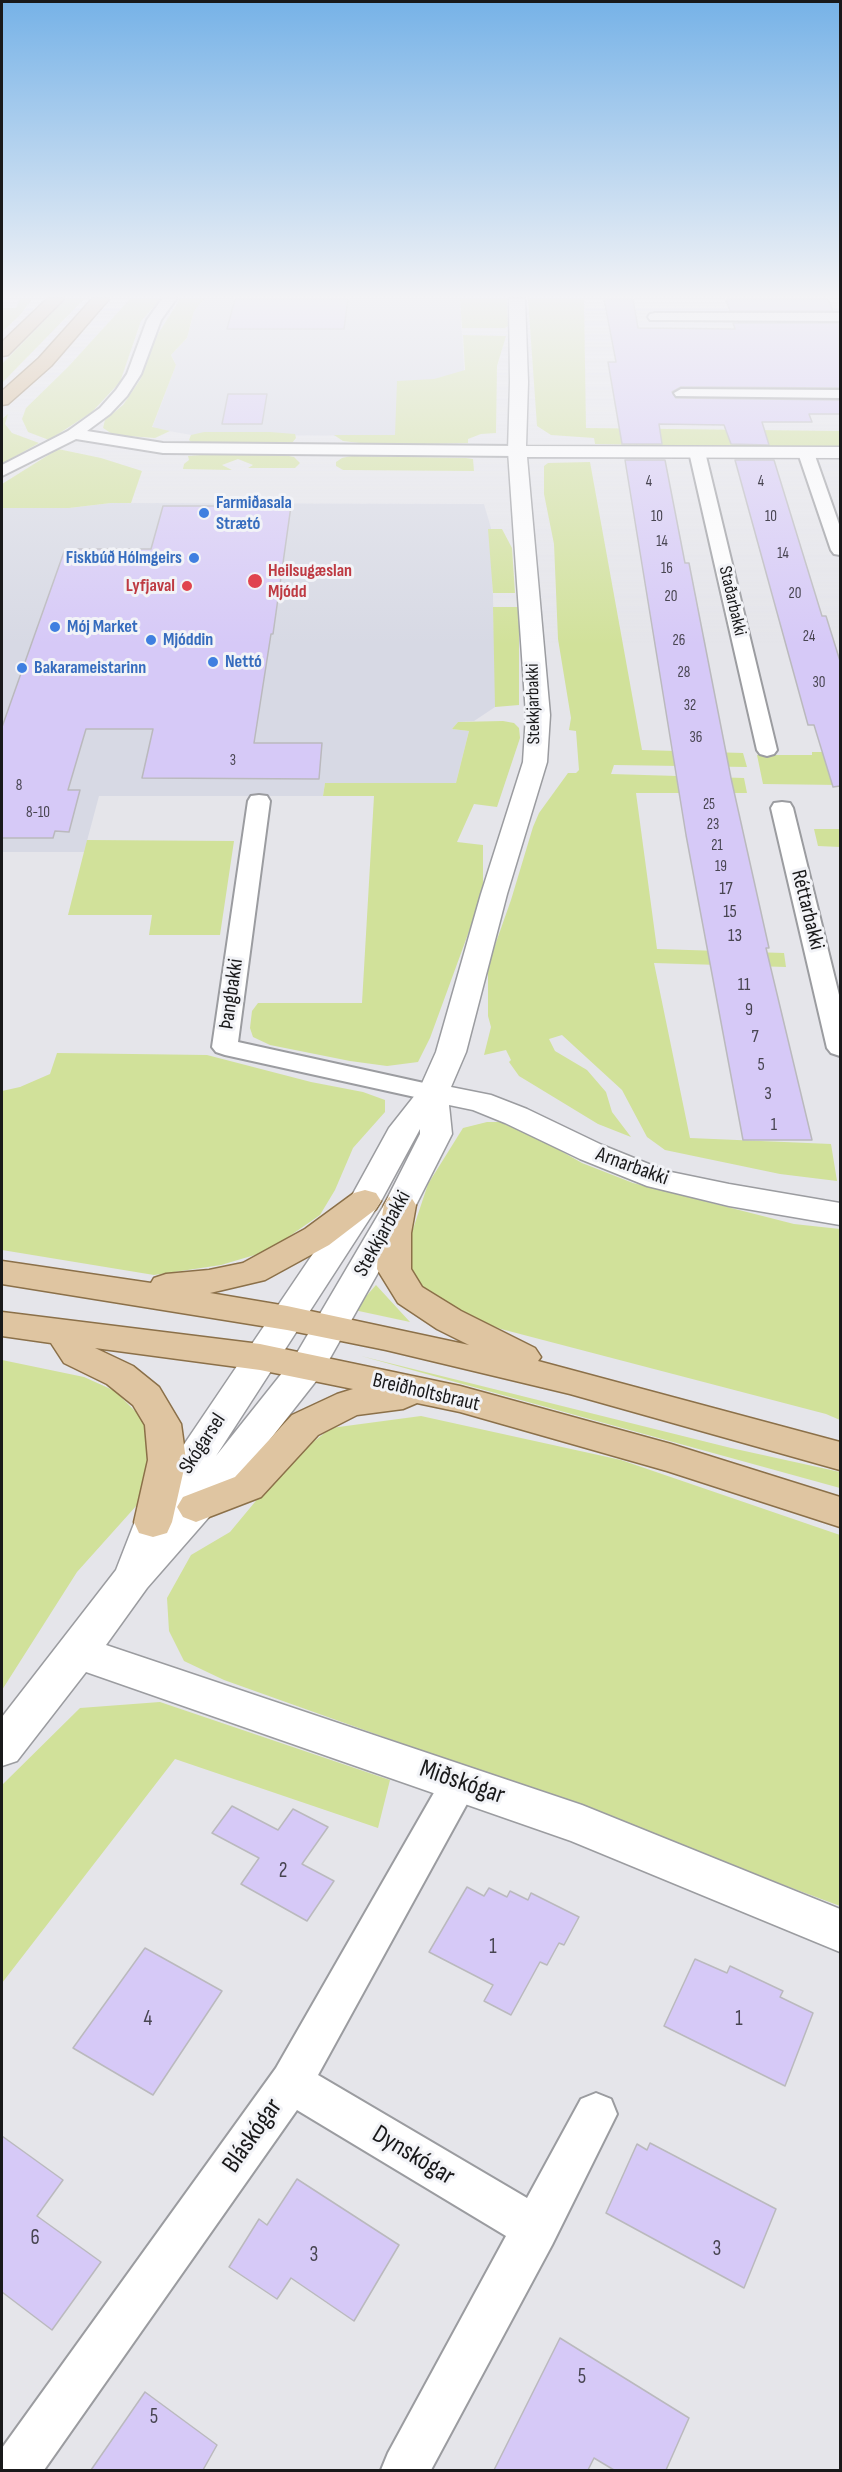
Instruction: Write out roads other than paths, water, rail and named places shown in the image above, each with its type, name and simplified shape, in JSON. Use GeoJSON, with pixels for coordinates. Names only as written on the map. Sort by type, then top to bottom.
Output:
{"type":"FeatureCollection","features":[{"type":"Feature","properties":{"kind":"main road"},"geometry":{"type":"LineString","coordinates":[[119,1290],[208,1282],[253,1272],[317,1236],[365,1201]]}},
{"type":"Feature","properties":{"kind":"main road"},"geometry":{"type":"LineString","coordinates":[[400,1205],[395,1233],[394,1269],[410,1295],[448,1320],[570,1381]]}},
{"type":"Feature","properties":{"kind":"main road"},"geometry":{"type":"LineString","coordinates":[[2,1273],[119,1290],[332,1327],[570,1381],[840,1456]]}},
{"type":"Feature","properties":{"kind":"main road","name":"Breiðholtsbraut"},"geometry":{"type":"LineString","coordinates":[[2,1324],[260,1357],[460,1400],[670,1458],[840,1512]]}},
{"type":"Feature","properties":{"kind":"main road"},"geometry":{"type":"LineString","coordinates":[[62,1331],[76,1354],[120,1375],[146,1396],[163,1424],[167,1460],[153,1522]]}},
{"type":"Feature","properties":{"kind":"main road"},"geometry":{"type":"LineString","coordinates":[[196,1508],[248,1487],[305,1425],[350,1403],[398,1396],[460,1400]]}},
{"type":"Feature","properties":{"kind":"street"},"geometry":{"type":"LineString","coordinates":[[2,471],[74,434],[100,414]]}},
{"type":"Feature","properties":{"kind":"street","name":"Stekkjarbakki"},"geometry":{"type":"LineString","coordinates":[[287,1318],[365,1201],[404,1128],[433,1094],[451,1052],[494,894],[535,762],[538,715],[517,452],[518,414]]}},
{"type":"Feature","properties":{"kind":"street"},"geometry":{"type":"LineString","coordinates":[[74,434],[164,448],[840,453]]}},
{"type":"Feature","properties":{"kind":"street","name":"Staðarbakki"},"geometry":{"type":"LineString","coordinates":[[697,452],[767,750]]}},
{"type":"Feature","properties":{"kind":"street"},"geometry":{"type":"LineString","coordinates":[[806,453],[840,550]]}},
{"type":"Feature","properties":{"kind":"street","name":"Þangbakki"},"geometry":{"type":"LineString","coordinates":[[259,801],[225,1047],[433,1094]]}},
{"type":"Feature","properties":{"kind":"street","name":"Réttarbakki"},"geometry":{"type":"LineString","coordinates":[[782,808],[840,1048]]}},
{"type":"Feature","properties":{"kind":"street","name":"Stekkjarbakki"},"geometry":{"type":"LineString","coordinates":[[307,1366],[332,1327],[400,1205],[436,1134],[433,1094]]}},
{"type":"Feature","properties":{"kind":"street","name":"Arnarbakki"},"geometry":{"type":"LineString","coordinates":[[433,1094],[480,1102],[507,1112],[591,1152],[658,1179],[729,1195],[840,1214]]}},
{"type":"Feature","properties":{"kind":"street","name":"Skógarsel"},"geometry":{"type":"LineString","coordinates":[[133,1577],[153,1522],[287,1318]]}},
{"type":"Feature","properties":{"kind":"street","name":"Skógarsel"},"geometry":{"type":"LineString","coordinates":[[2,1748],[78,1652],[133,1577],[196,1508],[290,1391],[307,1366]]}},
{"type":"Feature","properties":{"kind":"street","name":"Miðskógar"},"geometry":{"type":"LineString","coordinates":[[78,1652],[582,1826],[840,1931]]}},
{"type":"Feature","properties":{"kind":"street","name":"Bláskógar"},"geometry":{"type":"LineString","coordinates":[[15,2470],[291,2083],[460,1782]]}},
{"type":"Feature","properties":{"kind":"street","name":"Dynskógar"},"geometry":{"type":"LineString","coordinates":[[291,2083],[536,2229]]}},
{"type":"Feature","properties":{"kind":"street"},"geometry":{"type":"LineString","coordinates":[[405,2470],[596,2114]]}},
{"type":"Feature","properties":{"kind":"place","name":"Farmiðasala Strætó"},"geometry":{"type":"Point","coordinates":[204,513]}},
{"type":"Feature","properties":{"kind":"place","name":"Fiskbúð Hólmgeirs"},"geometry":{"type":"Point","coordinates":[194,558]}},
{"type":"Feature","properties":{"kind":"place","name":"Heilsugæslan Mjódd"},"geometry":{"type":"Point","coordinates":[255,581]}},
{"type":"Feature","properties":{"kind":"place","name":"Lyfjaval"},"geometry":{"type":"Point","coordinates":[187,586]}},
{"type":"Feature","properties":{"kind":"place","name":"Mój Market"},"geometry":{"type":"Point","coordinates":[55,627]}},
{"type":"Feature","properties":{"kind":"place","name":"Mjóddin"},"geometry":{"type":"Point","coordinates":[151,640]}},
{"type":"Feature","properties":{"kind":"place","name":"Nettó"},"geometry":{"type":"Point","coordinates":[213,662]}},
{"type":"Feature","properties":{"kind":"place","name":"Bakarameistarinn"},"geometry":{"type":"Point","coordinates":[22,668]}}]}
